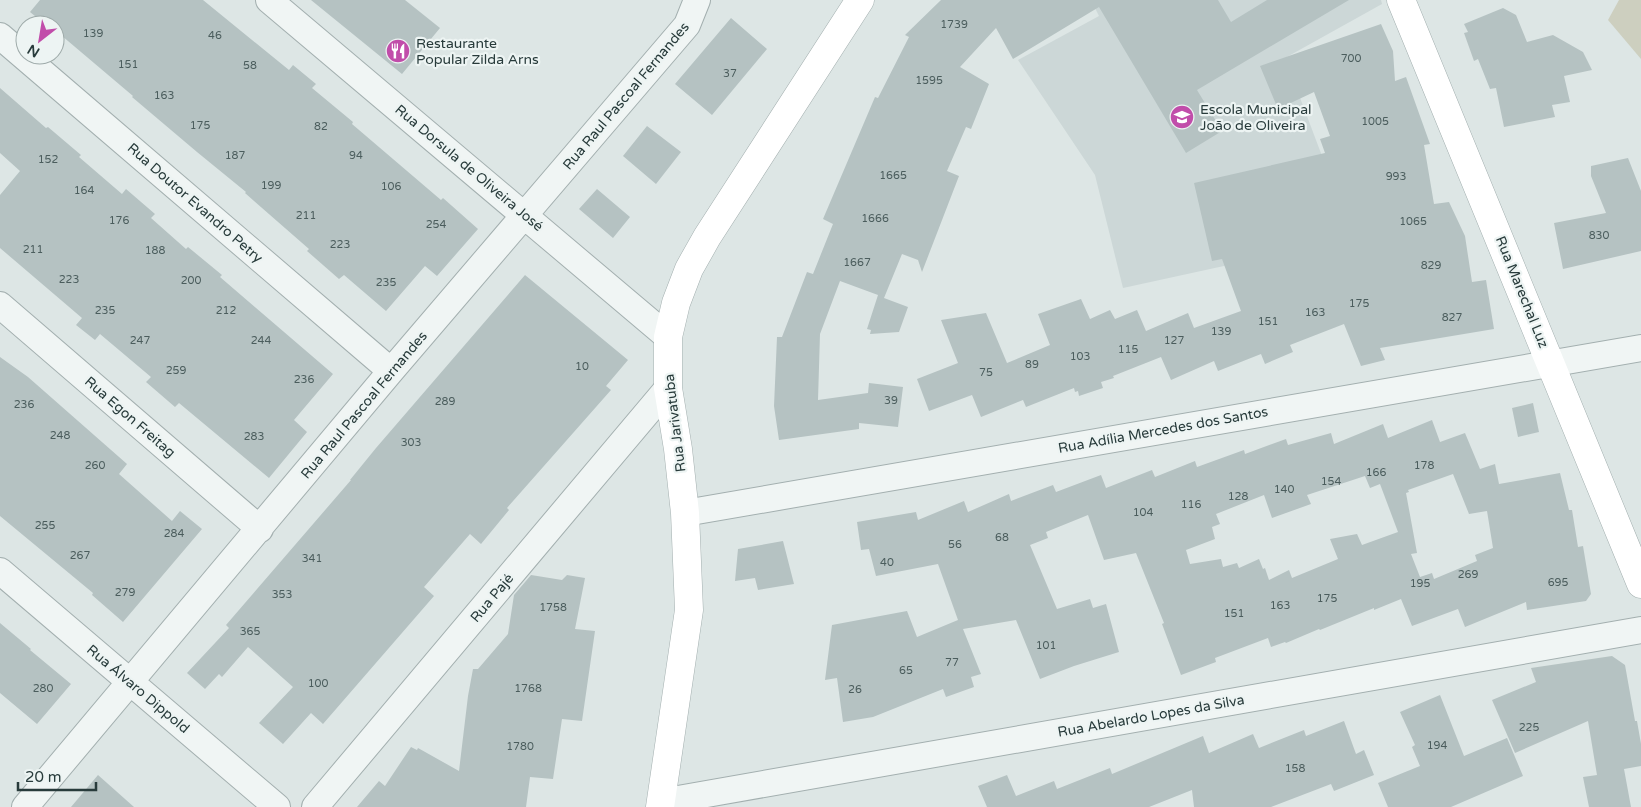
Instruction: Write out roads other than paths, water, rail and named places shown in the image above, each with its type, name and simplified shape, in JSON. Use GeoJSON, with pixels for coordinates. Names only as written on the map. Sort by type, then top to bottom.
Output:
{"type":"FeatureCollection","features":[{"type":"Feature","properties":{"kind":"main road","name":"Rua Jarivatuba"},"geometry":{"type":"LineString","coordinates":[[660,804],[689,610],[685,512],[678,449],[668,388],[668,337],[676,304],[689,269],[707,237],[860,0]]}},
{"type":"Feature","properties":{"kind":"main road","name":"Rua Marechal Luz"},"geometry":{"type":"LineString","coordinates":[[1402,0],[1641,584]]}},
{"type":"Feature","properties":{"kind":"street","name":"Rua Dorsula de Oliveira José"},"geometry":{"type":"LineString","coordinates":[[269,0],[668,337]]}},
{"type":"Feature","properties":{"kind":"street","name":"Rua Raul Pascoal Fernandes"},"geometry":{"type":"LineString","coordinates":[[25,807],[391,371],[687,25],[697,0]]}},
{"type":"Feature","properties":{"kind":"street","name":"Rua Doutor Evandro Petry"},"geometry":{"type":"LineString","coordinates":[[0,36],[391,371]]}},
{"type":"Feature","properties":{"kind":"street","name":"Rua Egon Freitag"},"geometry":{"type":"LineString","coordinates":[[0,305],[260,528]]}},
{"type":"Feature","properties":{"kind":"street","name":"Rua Adília Mercedes dos Santos"},"geometry":{"type":"LineString","coordinates":[[685,512],[1641,348]]}},
{"type":"Feature","properties":{"kind":"street","name":"Rua Pajé"},"geometry":{"type":"LineString","coordinates":[[315,807],[668,388]]}},
{"type":"Feature","properties":{"kind":"street","name":"Rua Álvaro Dippold"},"geometry":{"type":"LineString","coordinates":[[0,570],[277,807]]}},
{"type":"Feature","properties":{"kind":"street","name":"Rua Abelardo Lopes da Silva"},"geometry":{"type":"LineString","coordinates":[[660,804],[1641,630]]}},
{"type":"Feature","properties":{"kind":"place","name":"Restaurante Popular Zilda Arns"},"geometry":{"type":"Point","coordinates":[398,51]}},
{"type":"Feature","properties":{"kind":"place","name":"Escola Municipal João de Oliveira"},"geometry":{"type":"Point","coordinates":[1182,117]}}]}
